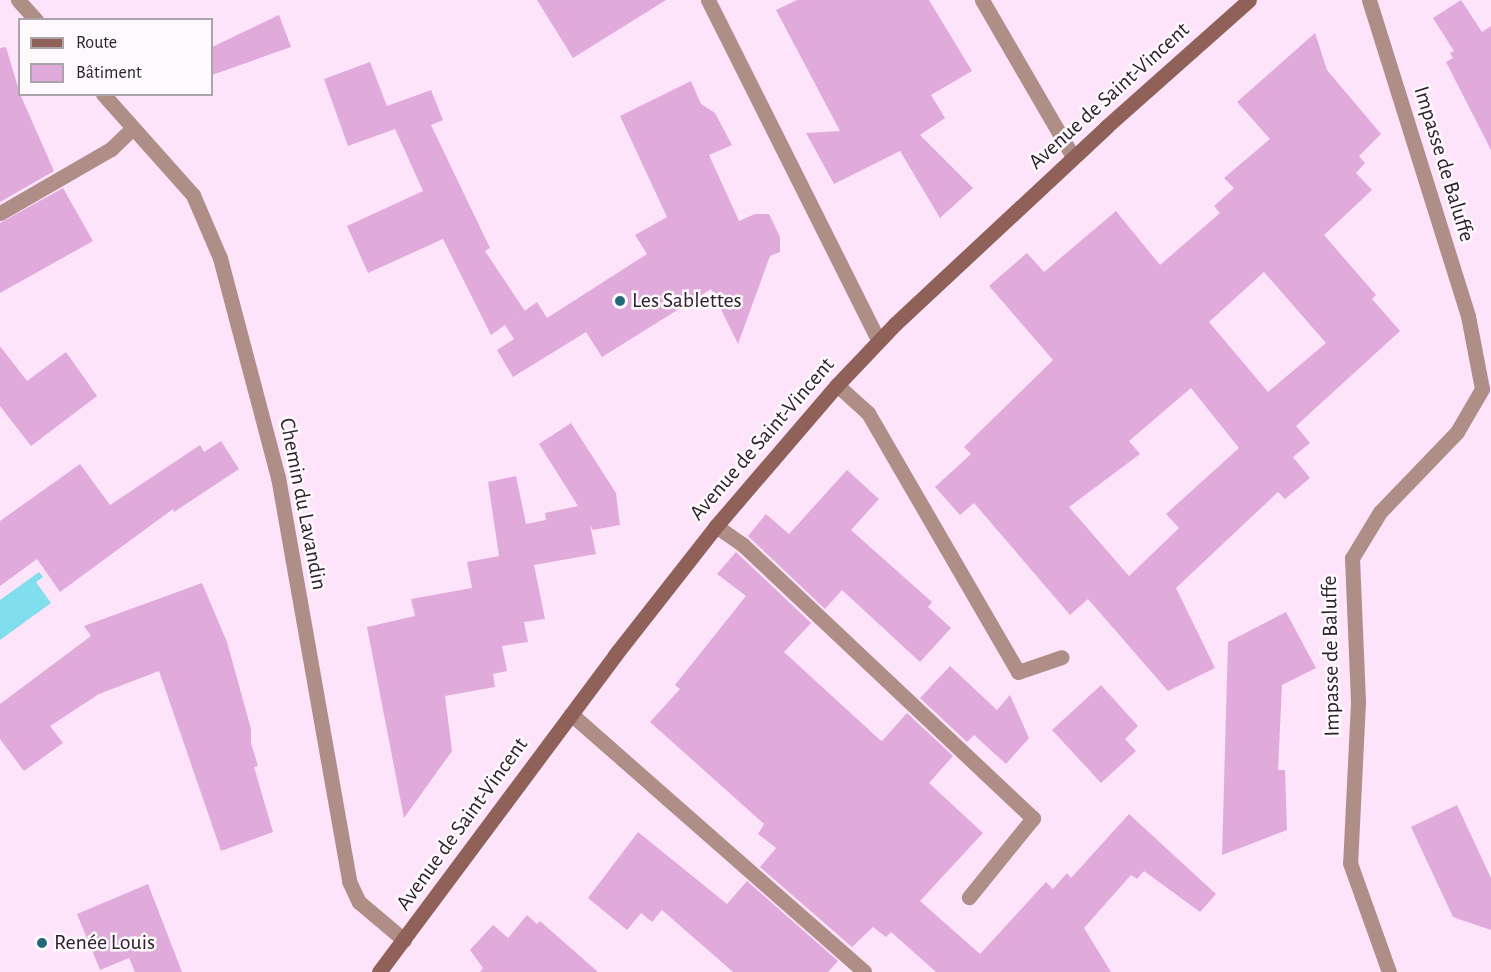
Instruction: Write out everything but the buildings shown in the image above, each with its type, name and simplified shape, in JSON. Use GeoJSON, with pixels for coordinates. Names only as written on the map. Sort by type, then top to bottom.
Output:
{"type":"FeatureCollection","features":[{"type":"Feature","properties":{"kind":"street"},"geometry":{"type":"LineString","coordinates":[[18,0],[34,18]]}},
{"type":"Feature","properties":{"kind":"street"},"geometry":{"type":"LineString","coordinates":[[708,0],[878,340]]}},
{"type":"Feature","properties":{"kind":"street"},"geometry":{"type":"LineString","coordinates":[[982,0],[1073,157]]}},
{"type":"Feature","properties":{"kind":"street","name":"Avenue de Saint-Vincent"},"geometry":{"type":"LineString","coordinates":[[379,972],[571,714],[716,526],[837,385],[878,340],[1073,157],[1249,0]]}},
{"type":"Feature","properties":{"kind":"street","name":"Impasse de Baluffe"},"geometry":{"type":"LineString","coordinates":[[1369,0],[1468,316],[1487,390],[1457,432],[1380,512],[1352,558],[1358,702],[1350,863],[1389,972]]}},
{"type":"Feature","properties":{"kind":"street","name":"Chemin du Lavandin"},"geometry":{"type":"LineString","coordinates":[[105,96],[193,195],[220,258],[278,477],[349,881],[359,902],[404,940]]}},
{"type":"Feature","properties":{"kind":"street"},"geometry":{"type":"LineString","coordinates":[[0,213],[111,149],[133,128]]}},
{"type":"Feature","properties":{"kind":"street"},"geometry":{"type":"LineString","coordinates":[[837,385],[868,413],[1018,672],[1062,657]]}},
{"type":"Feature","properties":{"kind":"street"},"geometry":{"type":"LineString","coordinates":[[716,526],[742,544],[1033,818],[969,897]]}},
{"type":"Feature","properties":{"kind":"street"},"geometry":{"type":"LineString","coordinates":[[571,714],[864,971]]}},
{"type":"Feature","properties":{"kind":"water"},"geometry":{"type":"Polygon","coordinates":[[[39,572],[43,577],[36,582],[51,603],[0,640],[0,600],[39,572]]]}},
{"type":"Feature","properties":{"kind":"place","name":"Les Sablettes"},"geometry":{"type":"Point","coordinates":[620,301]}},
{"type":"Feature","properties":{"kind":"place","name":"Renée Louis"},"geometry":{"type":"Point","coordinates":[42,943]}}]}
